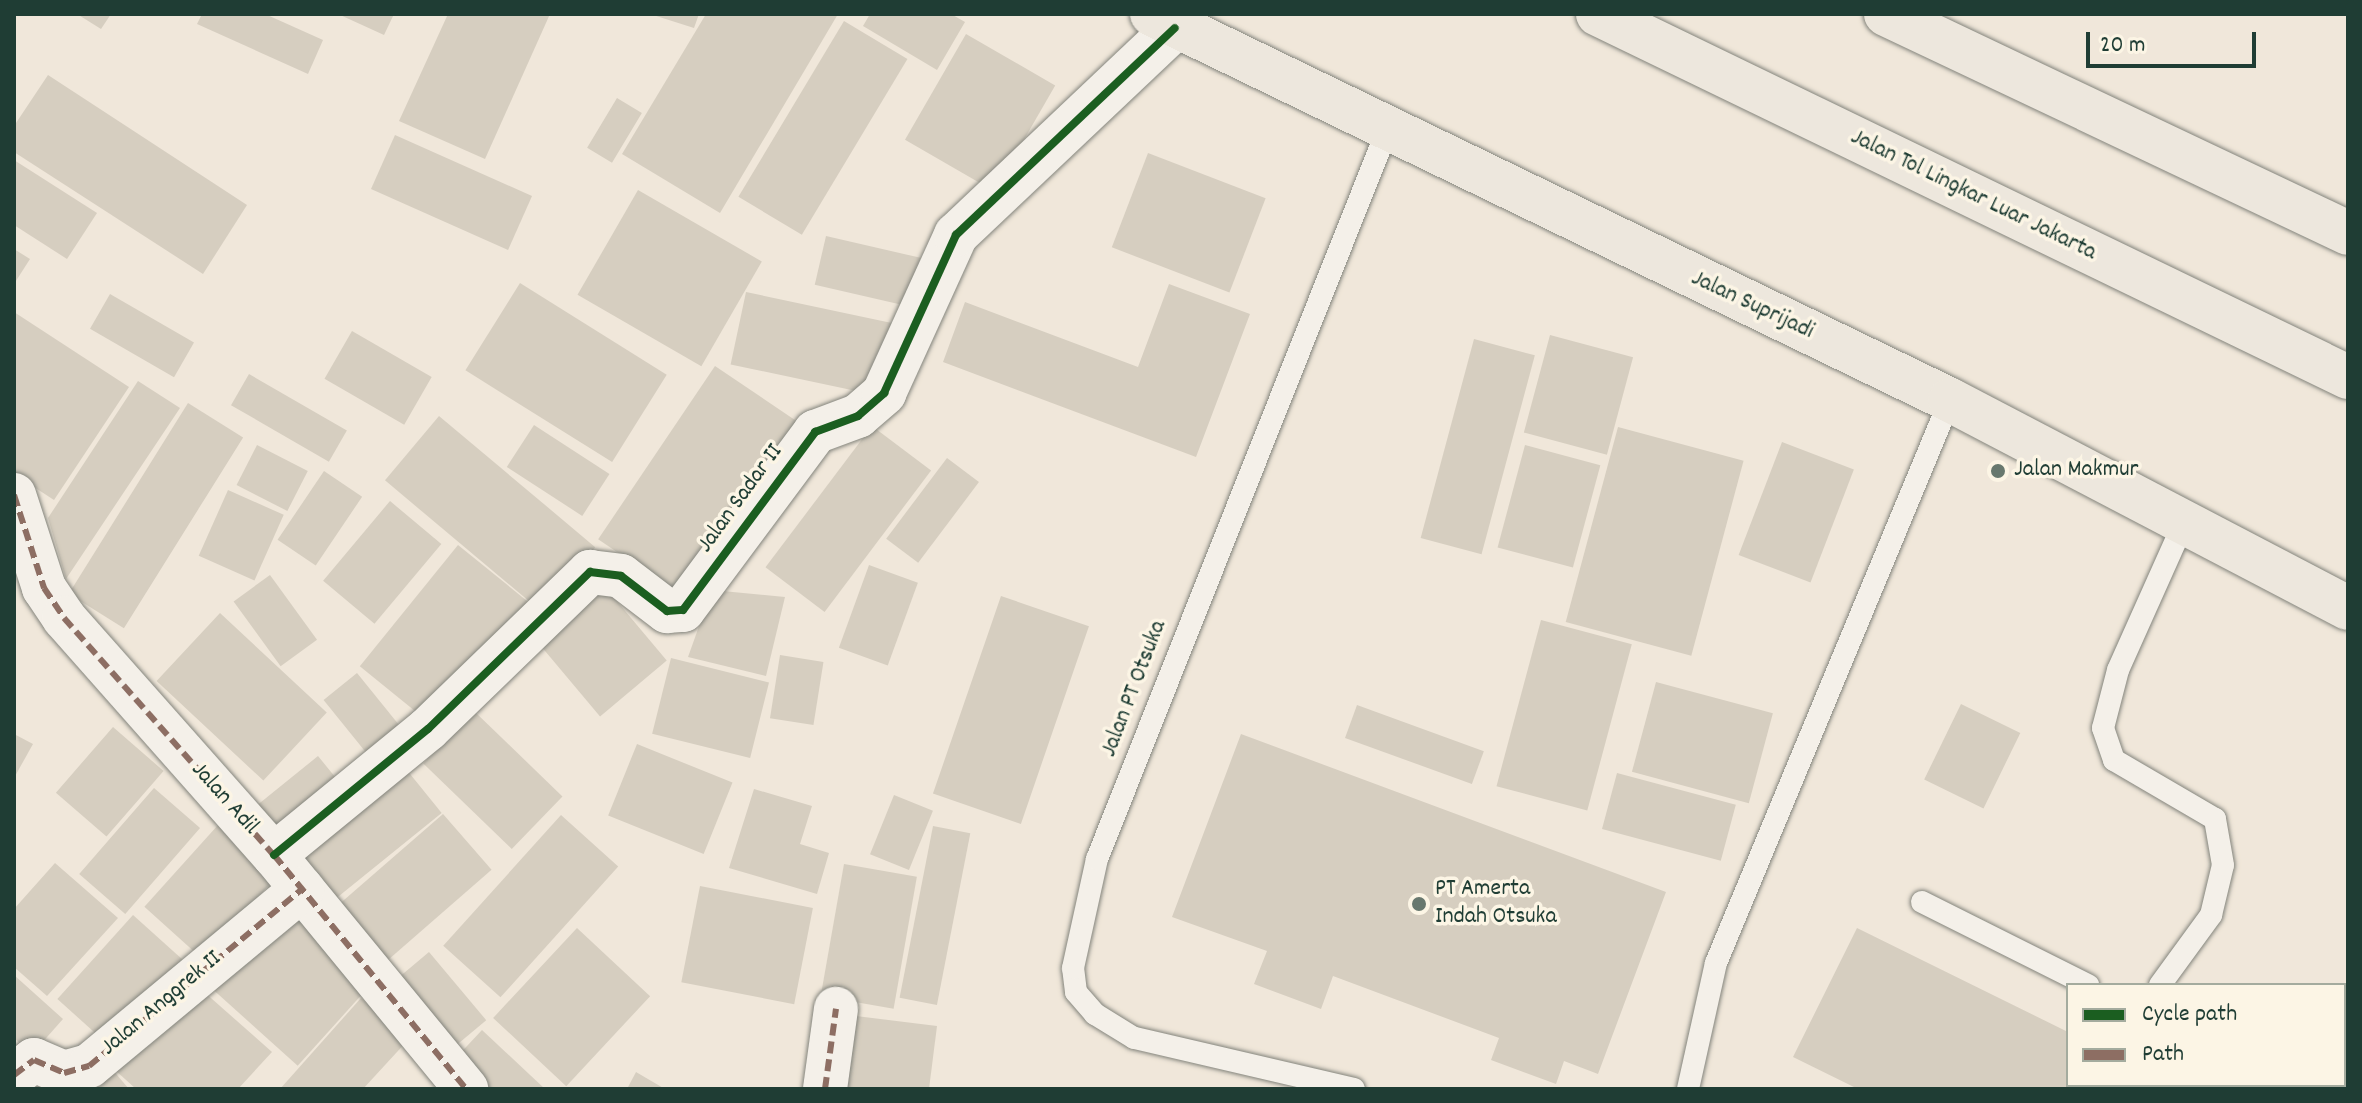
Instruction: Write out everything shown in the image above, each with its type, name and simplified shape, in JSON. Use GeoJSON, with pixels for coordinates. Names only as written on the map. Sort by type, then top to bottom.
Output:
{"type":"FeatureCollection","features":[{"type":"Feature","properties":{"kind":"main road","name":"Jalan Tol Lingkar Luar Jakarta"},"geometry":{"type":"LineString","coordinates":[[1598,14],[2348,377]]}},
{"type":"Feature","properties":{"kind":"main road"},"geometry":{"type":"LineString","coordinates":[[1886,14],[2348,233]]}},
{"type":"Feature","properties":{"kind":"main road","name":"Jalan Suprijadi"},"geometry":{"type":"LineString","coordinates":[[1164,21],[1386,133],[1950,400],[2185,520],[2348,608]]}},
{"type":"Feature","properties":{"kind":"street","name":"Jalan Sadar II"},"geometry":{"type":"LineString","coordinates":[[274,855],[428,729],[590,572],[607,570],[667,611],[683,610],[815,432],[858,416],[884,393],[956,235],[1164,21]]}},
{"type":"Feature","properties":{"kind":"street","name":"Jalan Adil"},"geometry":{"type":"LineString","coordinates":[[14,495],[44,588],[64,618],[274,855],[466,1089]]}},
{"type":"Feature","properties":{"kind":"street","name":"Jalan Anggrek II"},"geometry":{"type":"LineString","coordinates":[[14,1075],[34,1060],[64,1073],[89,1066],[302,889]]}},
{"type":"Feature","properties":{"kind":"street"},"geometry":{"type":"LineString","coordinates":[[825,1089],[836,1009]]}},
{"type":"Feature","properties":{"kind":"lane","name":"Jalan PT Otsuka"},"geometry":{"type":"LineString","coordinates":[[1354,1089],[1134,1038],[1095,1014],[1076,992],[1073,968],[1097,859],[1386,133]]}},
{"type":"Feature","properties":{"kind":"lane"},"geometry":{"type":"LineString","coordinates":[[1688,1089],[1716,963],[1950,400]]}},
{"type":"Feature","properties":{"kind":"lane"},"geometry":{"type":"LineString","coordinates":[[2161,983],[2211,915],[2223,865],[2215,819],[2114,760],[2103,728],[2118,670],[2185,520]]}},
{"type":"Feature","properties":{"kind":"lane"},"geometry":{"type":"LineString","coordinates":[[1922,902],[2084,983]]}},
{"type":"Feature","properties":{"kind":"building"},"geometry":{"type":"Polygon","coordinates":[[[77,14],[111,14],[101,29],[77,14]]]}},
{"type":"Feature","properties":{"kind":"building"},"geometry":{"type":"Polygon","coordinates":[[[202,14],[265,14],[323,40],[308,74],[197,24],[202,14]]]}},
{"type":"Feature","properties":{"kind":"building"},"geometry":{"type":"Polygon","coordinates":[[[338,14],[394,14],[384,35],[338,14]]]}},
{"type":"Feature","properties":{"kind":"building"},"geometry":{"type":"Polygon","coordinates":[[[448,14],[550,14],[485,159],[399,121],[448,14]]]}},
{"type":"Feature","properties":{"kind":"building"},"geometry":{"type":"Polygon","coordinates":[[[650,14],[699,14],[694,28],[650,14]]]}},
{"type":"Feature","properties":{"kind":"building"},"geometry":{"type":"Polygon","coordinates":[[[706,14],[838,14],[720,213],[622,154],[706,14]]]}},
{"type":"Feature","properties":{"kind":"building"},"geometry":{"type":"Polygon","coordinates":[[[870,14],[951,14],[965,22],[937,70],[863,26],[870,14]]]}},
{"type":"Feature","properties":{"kind":"building"},"geometry":{"type":"Polygon","coordinates":[[[844,21],[907,59],[802,235],[738,197],[844,21]]]}},
{"type":"Feature","properties":{"kind":"building"},"geometry":{"type":"Polygon","coordinates":[[[966,34],[1055,86],[994,191],[905,140],[966,34]]]}},
{"type":"Feature","properties":{"kind":"building"},"geometry":{"type":"Polygon","coordinates":[[[48,75],[247,205],[203,274],[14,152],[14,126],[48,75]]]}},
{"type":"Feature","properties":{"kind":"building"},"geometry":{"type":"Polygon","coordinates":[[[617,98],[642,113],[612,163],[587,148],[617,98]]]}},
{"type":"Feature","properties":{"kind":"building"},"geometry":{"type":"Polygon","coordinates":[[[395,135],[532,196],[508,250],[371,189],[395,135]]]}},
{"type":"Feature","properties":{"kind":"building"},"geometry":{"type":"Polygon","coordinates":[[[1148,153],[1266,198],[1229,292],[1112,247],[1148,153]]]}},
{"type":"Feature","properties":{"kind":"building"},"geometry":{"type":"Polygon","coordinates":[[[14,160],[97,213],[67,259],[14,225],[14,160]]]}},
{"type":"Feature","properties":{"kind":"building"},"geometry":{"type":"Polygon","coordinates":[[[638,190],[762,262],[701,366],[578,295],[638,190]]]}},
{"type":"Feature","properties":{"kind":"building"},"geometry":{"type":"Polygon","coordinates":[[[826,236],[921,258],[909,307],[815,285],[826,236]]]}},
{"type":"Feature","properties":{"kind":"building"},"geometry":{"type":"Polygon","coordinates":[[[14,249],[30,259],[14,284],[14,249]]]}},
{"type":"Feature","properties":{"kind":"building"},"geometry":{"type":"Polygon","coordinates":[[[520,283],[667,375],[612,462],[465,370],[520,283]]]}},
{"type":"Feature","properties":{"kind":"building"},"geometry":{"type":"Polygon","coordinates":[[[1169,284],[1250,314],[1196,457],[943,362],[965,302],[1138,367],[1169,284]]]}},
{"type":"Feature","properties":{"kind":"building"},"geometry":{"type":"Polygon","coordinates":[[[746,292],[892,323],[876,395],[731,364],[746,292]]]}},
{"type":"Feature","properties":{"kind":"building"},"geometry":{"type":"Polygon","coordinates":[[[110,294],[194,342],[174,377],[90,329],[110,294]]]}},
{"type":"Feature","properties":{"kind":"building"},"geometry":{"type":"Polygon","coordinates":[[[14,312],[129,387],[54,500],[14,474],[14,312]]]}},
{"type":"Feature","properties":{"kind":"building"},"geometry":{"type":"Polygon","coordinates":[[[352,331],[432,377],[404,425],[324,379],[352,331]]]}},
{"type":"Feature","properties":{"kind":"building"},"geometry":{"type":"Polygon","coordinates":[[[1550,335],[1633,357],[1607,455],[1524,433],[1550,335]]]}},
{"type":"Feature","properties":{"kind":"building"},"geometry":{"type":"Polygon","coordinates":[[[1474,339],[1535,355],[1482,554],[1421,538],[1474,339]]]}},
{"type":"Feature","properties":{"kind":"building"},"geometry":{"type":"Polygon","coordinates":[[[715,366],[801,424],[684,597],[598,539],[715,366]]]}},
{"type":"Feature","properties":{"kind":"building"},"geometry":{"type":"Polygon","coordinates":[[[249,374],[347,430],[329,462],[231,405],[249,374]]]}},
{"type":"Feature","properties":{"kind":"building"},"geometry":{"type":"Polygon","coordinates":[[[138,381],[180,408],[66,579],[48,518],[138,381]]]}},
{"type":"Feature","properties":{"kind":"building"},"geometry":{"type":"Polygon","coordinates":[[[188,403],[243,437],[124,628],[69,594],[188,403]]]}},
{"type":"Feature","properties":{"kind":"building"},"geometry":{"type":"Polygon","coordinates":[[[439,416],[595,547],[541,611],[385,480],[439,416]]]}},
{"type":"Feature","properties":{"kind":"building"},"geometry":{"type":"Polygon","coordinates":[[[534,425],[609,474],[582,516],[507,467],[534,425]]]}},
{"type":"Feature","properties":{"kind":"building"},"geometry":{"type":"Polygon","coordinates":[[[872,426],[931,471],[825,612],[765,567],[872,426]]]}},
{"type":"Feature","properties":{"kind":"building"},"geometry":{"type":"Polygon","coordinates":[[[1618,427],[1744,461],[1691,656],[1566,622],[1618,427]]]}},
{"type":"Feature","properties":{"kind":"building"},"geometry":{"type":"Polygon","coordinates":[[[1782,442],[1854,470],[1811,583],[1739,555],[1782,442]]]}},
{"type":"Feature","properties":{"kind":"building"},"geometry":{"type":"Polygon","coordinates":[[[257,445],[308,471],[287,511],[237,485],[257,445]]]}},
{"type":"Feature","properties":{"kind":"building"},"geometry":{"type":"Polygon","coordinates":[[[1525,445],[1600,465],[1573,568],[1498,547],[1525,445]]]}},
{"type":"Feature","properties":{"kind":"building"},"geometry":{"type":"Polygon","coordinates":[[[947,458],[979,482],[918,563],[886,539],[947,458]]]}},
{"type":"Feature","properties":{"kind":"building"},"geometry":{"type":"Polygon","coordinates":[[[324,471],[362,497],[316,566],[278,540],[324,471]]]}},
{"type":"Feature","properties":{"kind":"building"},"geometry":{"type":"Polygon","coordinates":[[[228,490],[284,515],[254,581],[199,556],[228,490]]]}},
{"type":"Feature","properties":{"kind":"building"},"geometry":{"type":"Polygon","coordinates":[[[390,501],[441,544],[374,624],[323,581],[390,501]]]}},
{"type":"Feature","properties":{"kind":"building"},"geometry":{"type":"Polygon","coordinates":[[[458,545],[529,603],[431,724],[360,666],[458,545]]]}},
{"type":"Feature","properties":{"kind":"building"},"geometry":{"type":"Polygon","coordinates":[[[869,565],[918,583],[888,665],[839,648],[869,565]]]}},
{"type":"Feature","properties":{"kind":"building"},"geometry":{"type":"Polygon","coordinates":[[[270,575],[317,640],[281,666],[234,601],[270,575]]]}},
{"type":"Feature","properties":{"kind":"building"},"geometry":{"type":"Polygon","coordinates":[[[605,587],[667,661],[600,716],[538,643],[605,587]]]}},
{"type":"Feature","properties":{"kind":"building"},"geometry":{"type":"Polygon","coordinates":[[[712,590],[785,597],[766,676],[688,657],[712,590]]]}},
{"type":"Feature","properties":{"kind":"building"},"geometry":{"type":"Polygon","coordinates":[[[1001,596],[1089,626],[1021,824],[933,794],[1001,596]]]}},
{"type":"Feature","properties":{"kind":"building"},"geometry":{"type":"Polygon","coordinates":[[[220,613],[327,713],[263,781],[157,681],[220,613]]]}},
{"type":"Feature","properties":{"kind":"building"},"geometry":{"type":"Polygon","coordinates":[[[1541,620],[1632,644],[1587,810],[1496,786],[1541,620]]]}},
{"type":"Feature","properties":{"kind":"building"},"geometry":{"type":"Polygon","coordinates":[[[780,655],[823,662],[813,725],[770,718],[780,655]]]}},
{"type":"Feature","properties":{"kind":"building"},"geometry":{"type":"Polygon","coordinates":[[[671,658],[769,682],[750,758],[652,734],[671,658]]]}},
{"type":"Feature","properties":{"kind":"building"},"geometry":{"type":"Polygon","coordinates":[[[357,673],[402,728],[368,755],[324,700],[357,673]]]}},
{"type":"Feature","properties":{"kind":"building"},"geometry":{"type":"Polygon","coordinates":[[[1656,682],[1773,713],[1749,803],[1632,772],[1656,682]]]}},
{"type":"Feature","properties":{"kind":"building"},"geometry":{"type":"Polygon","coordinates":[[[1961,704],[2020,733],[1983,808],[1924,779],[1961,704]]]}},
{"type":"Feature","properties":{"kind":"building"},"geometry":{"type":"Polygon","coordinates":[[[1357,705],[1484,751],[1472,784],[1345,738],[1357,705]]]}},
{"type":"Feature","properties":{"kind":"building"},"geometry":{"type":"Polygon","coordinates":[[[474,711],[562,796],[512,849],[423,764],[474,711]]]}},
{"type":"Feature","properties":{"kind":"building"},"geometry":{"type":"Polygon","coordinates":[[[113,727],[164,771],[106,837],[56,793],[113,727]]]}},
{"type":"Feature","properties":{"kind":"building"},"geometry":{"type":"Polygon","coordinates":[[[14,734],[33,744],[14,778],[14,734]]]}},
{"type":"Feature","properties":{"kind":"building","name":"PT Amerta Indah Otsuka"},"geometry":{"type":"Polygon","coordinates":[[[1241,734],[1666,892],[1598,1074],[1564,1061],[1556,1084],[1491,1060],[1499,1038],[1333,976],[1321,1009],[1254,984],[1267,951],[1172,917],[1241,734]]]}},
{"type":"Feature","properties":{"kind":"building"},"geometry":{"type":"Polygon","coordinates":[[[637,744],[732,783],[704,854],[608,815],[637,744]]]}},
{"type":"Feature","properties":{"kind":"building"},"geometry":{"type":"Polygon","coordinates":[[[318,756],[344,788],[282,838],[256,806],[318,756]]]}},
{"type":"Feature","properties":{"kind":"building"},"geometry":{"type":"Polygon","coordinates":[[[402,764],[442,813],[327,906],[287,857],[402,764]]]}},
{"type":"Feature","properties":{"kind":"building"},"geometry":{"type":"Polygon","coordinates":[[[1617,773],[1736,805],[1721,861],[1602,829],[1617,773]]]}},
{"type":"Feature","properties":{"kind":"building"},"geometry":{"type":"Polygon","coordinates":[[[154,788],[200,828],[125,914],[79,874],[154,788]]]}},
{"type":"Feature","properties":{"kind":"building"},"geometry":{"type":"Polygon","coordinates":[[[754,789],[812,806],[800,844],[829,853],[817,894],[729,868],[754,789]]]}},
{"type":"Feature","properties":{"kind":"building"},"geometry":{"type":"Polygon","coordinates":[[[894,795],[933,811],[909,870],[870,854],[894,795]]]}},
{"type":"Feature","properties":{"kind":"building"},"geometry":{"type":"Polygon","coordinates":[[[443,814],[492,870],[381,966],[333,910],[443,814]]]}},
{"type":"Feature","properties":{"kind":"building"},"geometry":{"type":"Polygon","coordinates":[[[561,815],[618,867],[500,997],[443,946],[561,815]]]}},
{"type":"Feature","properties":{"kind":"building"},"geometry":{"type":"Polygon","coordinates":[[[218,825],[276,877],[202,959],[144,907],[218,825]]]}},
{"type":"Feature","properties":{"kind":"building"},"geometry":{"type":"Polygon","coordinates":[[[933,826],[970,833],[937,1005],[900,998],[933,826]]]}},
{"type":"Feature","properties":{"kind":"building"},"geometry":{"type":"Polygon","coordinates":[[[55,863],[118,918],[47,996],[14,967],[14,909],[55,863]]]}},
{"type":"Feature","properties":{"kind":"building"},"geometry":{"type":"Polygon","coordinates":[[[844,864],[917,877],[894,1009],[821,996],[844,864]]]}},
{"type":"Feature","properties":{"kind":"building"},"geometry":{"type":"Polygon","coordinates":[[[700,886],[813,908],[794,1004],[681,982],[700,886]]]}},
{"type":"Feature","properties":{"kind":"building"},"geometry":{"type":"Polygon","coordinates":[[[285,905],[372,983],[298,1066],[211,987],[285,905]]]}},
{"type":"Feature","properties":{"kind":"building"},"geometry":{"type":"Polygon","coordinates":[[[133,915],[186,963],[110,1046],[57,999],[133,915]]]}},
{"type":"Feature","properties":{"kind":"building"},"geometry":{"type":"Polygon","coordinates":[[[577,928],[650,996],[566,1086],[493,1018],[577,928]]]}},
{"type":"Feature","properties":{"kind":"building"},"geometry":{"type":"Polygon","coordinates":[[[1857,928],[2066,1031],[2066,1087],[2185,1089],[1858,1089],[1793,1057],[1857,928]]]}},
{"type":"Feature","properties":{"kind":"building"},"geometry":{"type":"Polygon","coordinates":[[[429,952],[486,1020],[446,1054],[389,985],[429,952]]]}},
{"type":"Feature","properties":{"kind":"building"},"geometry":{"type":"Polygon","coordinates":[[[14,975],[63,1019],[32,1054],[14,1038],[14,975]]]}},
{"type":"Feature","properties":{"kind":"building"},"geometry":{"type":"Polygon","coordinates":[[[194,983],[272,1052],[238,1089],[136,1089],[115,1070],[194,983]]]}},
{"type":"Feature","properties":{"kind":"building"},"geometry":{"type":"Polygon","coordinates":[[[361,998],[408,1040],[363,1089],[280,1089],[361,998]]]}},
{"type":"Feature","properties":{"kind":"building"},"geometry":{"type":"Polygon","coordinates":[[[856,1016],[937,1026],[929,1089],[846,1089],[856,1016]]]}},
{"type":"Feature","properties":{"kind":"building"},"geometry":{"type":"Polygon","coordinates":[[[482,1030],[545,1089],[481,1089],[452,1062],[482,1030]]]}},
{"type":"Feature","properties":{"kind":"building"},"geometry":{"type":"Polygon","coordinates":[[[105,1061],[129,1089],[72,1089],[105,1061]]]}},
{"type":"Feature","properties":{"kind":"building"},"geometry":{"type":"Polygon","coordinates":[[[636,1072],[665,1089],[627,1089],[636,1072]]]}},
{"type":"Feature","properties":{"kind":"marked path"},"geometry":{"type":"LineString","coordinates":[[14,495],[44,588],[64,618],[274,855],[466,1089]]}},
{"type":"Feature","properties":{"kind":"marked path"},"geometry":{"type":"LineString","coordinates":[[14,1075],[34,1060],[64,1073],[89,1066],[302,889]]}},
{"type":"Feature","properties":{"kind":"marked path"},"geometry":{"type":"LineString","coordinates":[[825,1089],[836,1009]]}},
{"type":"Feature","properties":{"kind":"cycle path"},"geometry":{"type":"LineString","coordinates":[[274,855],[428,729],[590,572],[621,576],[667,611],[683,610],[815,432],[858,416],[884,393],[956,235],[1175,28]]}},
{"type":"Feature","properties":{"kind":"place","name":"Jalan Makmur"},"geometry":{"type":"Point","coordinates":[1998,471]}},
{"type":"Feature","properties":{"kind":"place","name":"PT Amerta Indah Otsuka"},"geometry":{"type":"Point","coordinates":[1419,904]}}]}
